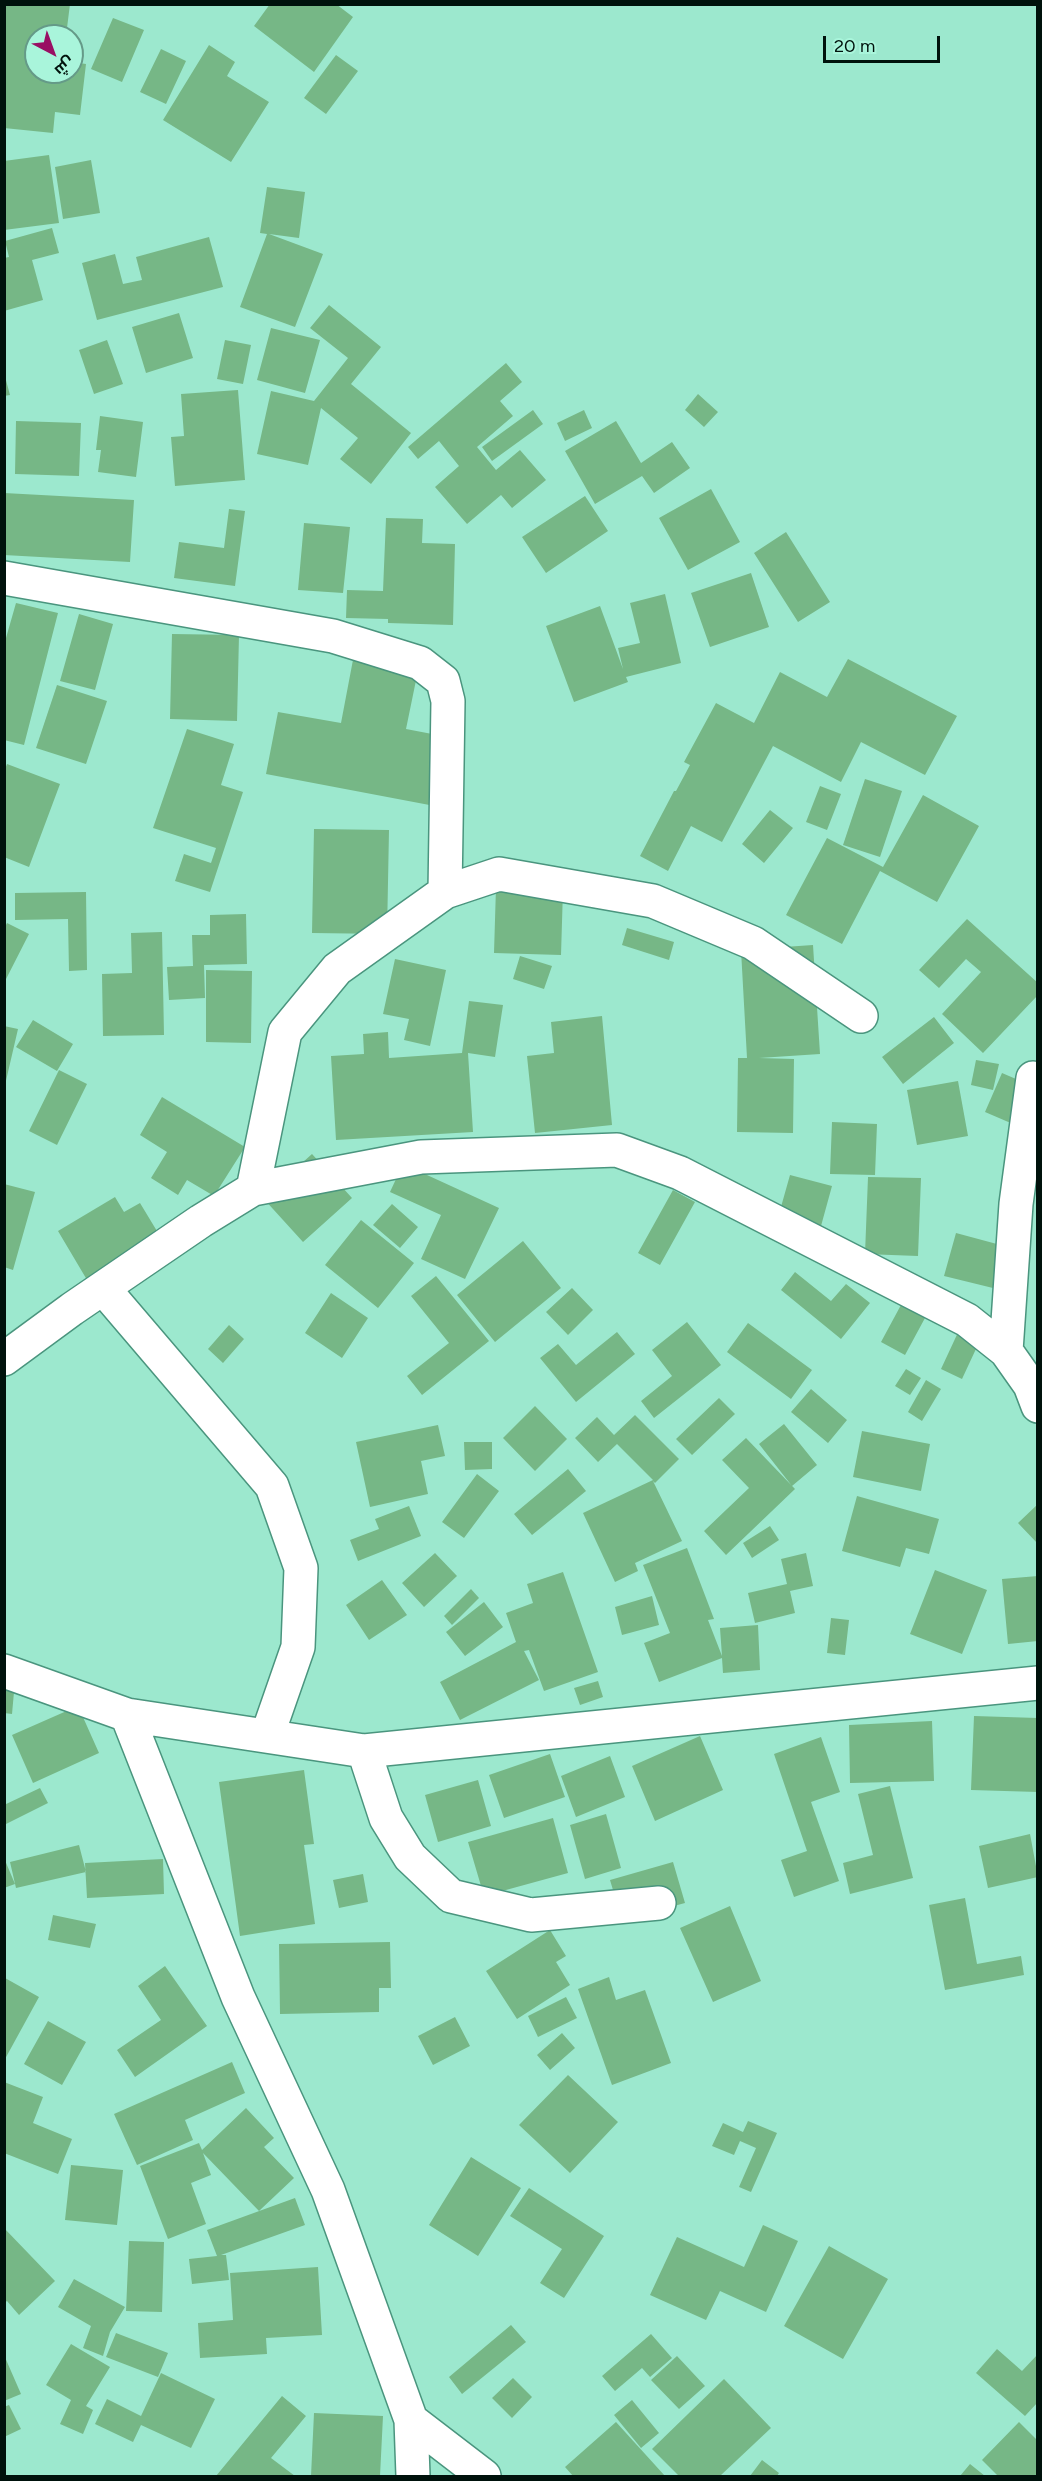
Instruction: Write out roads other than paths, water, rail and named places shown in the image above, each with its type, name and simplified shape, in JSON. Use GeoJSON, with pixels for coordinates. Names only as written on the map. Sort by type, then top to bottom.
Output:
{"type":"FeatureCollection","features":[{"type":"Feature","properties":{"kind":"street"},"geometry":{"type":"LineString","coordinates":[[4,578],[333,636],[420,663],[443,681],[448,701],[445,892]]}},
{"type":"Feature","properties":{"kind":"street"},"geometry":{"type":"LineString","coordinates":[[253,1189],[285,1032],[337,969],[445,892],[499,874],[653,901],[753,943],[861,1016]]}},
{"type":"Feature","properties":{"kind":"street"},"geometry":{"type":"LineString","coordinates":[[1006,1351],[1016,1204],[1033,1078]]}},
{"type":"Feature","properties":{"kind":"street"},"geometry":{"type":"LineString","coordinates":[[4,1359],[201,1221],[253,1189],[421,1157],[617,1150],[680,1173],[967,1320],[1006,1351],[1030,1385],[1038,1406]]}},
{"type":"Feature","properties":{"kind":"street"},"geometry":{"type":"LineString","coordinates":[[103,1288],[272,1486],[301,1568],[298,1647],[267,1736]]}},
{"type":"Feature","properties":{"kind":"street"},"geometry":{"type":"LineString","coordinates":[[4,1671],[127,1715],[364,1751],[1038,1683]]}},
{"type":"Feature","properties":{"kind":"street"},"geometry":{"type":"LineString","coordinates":[[127,1715],[238,1997],[328,2190],[411,2420],[413,2476]]}},
{"type":"Feature","properties":{"kind":"street"},"geometry":{"type":"LineString","coordinates":[[364,1751],[386,1818],[410,1857],[451,1896],[531,1915],[659,1903]]}},
{"type":"Feature","properties":{"kind":"street"},"geometry":{"type":"LineString","coordinates":[[411,2420],[484,2476]]}}]}
